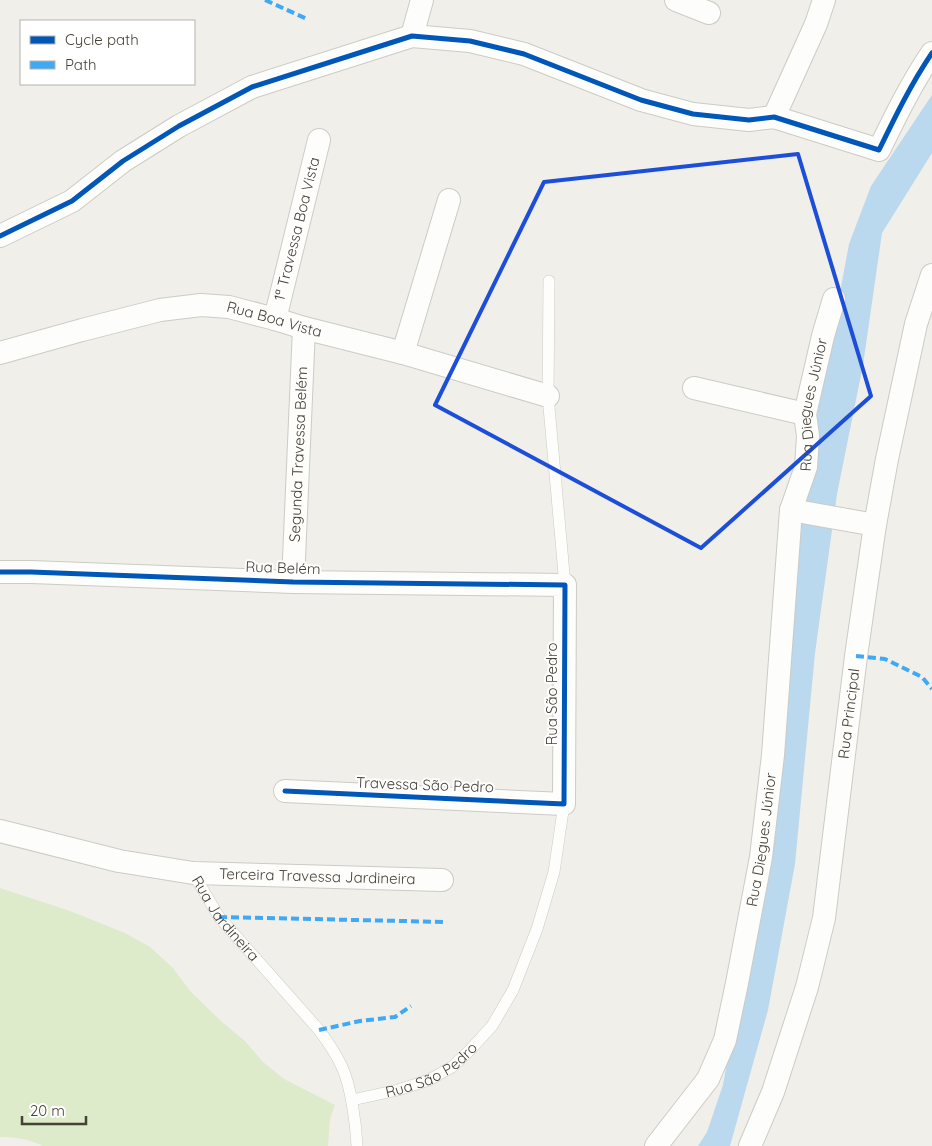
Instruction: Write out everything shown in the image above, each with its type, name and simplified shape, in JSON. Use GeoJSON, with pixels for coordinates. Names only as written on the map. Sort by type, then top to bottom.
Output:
{"type":"FeatureCollection","features":[{"type":"Feature","properties":{"kind":"street"},"geometry":{"type":"LineString","coordinates":[[412,36],[422,0]]}},
{"type":"Feature","properties":{"kind":"street"},"geometry":{"type":"LineString","coordinates":[[676,0],[709,13]]}},
{"type":"Feature","properties":{"kind":"street"},"geometry":{"type":"LineString","coordinates":[[774,117],[816,24],[824,0]]}},
{"type":"Feature","properties":{"kind":"street"},"geometry":{"type":"LineString","coordinates":[[0,236],[72,201],[123,161],[179,126],[252,88],[412,36],[470,41],[524,54],[641,100],[693,114],[749,120],[774,117],[879,150],[902,102],[932,53]]}},
{"type":"Feature","properties":{"kind":"street","name":"1ª Travessa Boa Vista"},"geometry":{"type":"LineString","coordinates":[[275,319],[319,140]]}},
{"type":"Feature","properties":{"kind":"street"},"geometry":{"type":"LineString","coordinates":[[403,353],[450,200]]}},
{"type":"Feature","properties":{"kind":"street","name":"Rua Principal"},"geometry":{"type":"LineString","coordinates":[[750,1146],[776,1084],[807,987],[824,918],[856,656],[875,525],[916,324],[932,275]]}},
{"type":"Feature","properties":{"kind":"street","name":"Rua Diegues Júnior"},"geometry":{"type":"LineString","coordinates":[[656,1146],[708,1079],[725,1040],[737,983],[761,857],[771,773],[795,510],[806,467],[808,436],[805,414],[823,336],[834,299]]}},
{"type":"Feature","properties":{"kind":"street","name":"Rua Boa Vista"},"geometry":{"type":"LineString","coordinates":[[0,353],[160,310],[201,304],[230,307],[403,353],[548,396]]}},
{"type":"Feature","properties":{"kind":"street","name":"Segunda Travessa Belém"},"geometry":{"type":"LineString","coordinates":[[292,582],[304,328]]}},
{"type":"Feature","properties":{"kind":"street"},"geometry":{"type":"LineString","coordinates":[[694,388],[805,414]]}},
{"type":"Feature","properties":{"kind":"street"},"geometry":{"type":"LineString","coordinates":[[795,510],[875,525]]}},
{"type":"Feature","properties":{"kind":"street","name":"Rua Belém"},"geometry":{"type":"LineString","coordinates":[[0,572],[292,582],[565,585]]}},
{"type":"Feature","properties":{"kind":"street","name":"Rua São Pedro"},"geometry":{"type":"LineString","coordinates":[[564,804],[565,585]]}},
{"type":"Feature","properties":{"kind":"street","name":"Travessa São Pedro"},"geometry":{"type":"LineString","coordinates":[[285,792],[564,804]]}},
{"type":"Feature","properties":{"kind":"street","name":"Rua Jardineira"},"geometry":{"type":"LineString","coordinates":[[0,831],[119,861],[193,873]]}},
{"type":"Feature","properties":{"kind":"street","name":"Terceira Travessa Jardineira"},"geometry":{"type":"LineString","coordinates":[[193,873],[442,880]]}},
{"type":"Feature","properties":{"kind":"lane","name":"Rua São Pedro"},"geometry":{"type":"LineString","coordinates":[[549,281],[548,396],[565,585]]}},
{"type":"Feature","properties":{"kind":"lane","name":"Rua São Pedro"},"geometry":{"type":"LineString","coordinates":[[352,1100],[398,1090],[429,1080],[452,1067],[492,1026],[513,990],[536,929],[554,872],[564,804]]}},
{"type":"Feature","properties":{"kind":"lane","name":"Rua Jardineira"},"geometry":{"type":"LineString","coordinates":[[193,873],[219,917],[320,1030],[333,1049],[343,1069],[352,1100],[357,1146]]}},
{"type":"Feature","properties":{"kind":"highlighted area"},"geometry":{"type":"Polygon","coordinates":[[[798,154],[871,396],[701,548],[435,405],[544,182],[798,154]]]}},
{"type":"Feature","properties":{"kind":"green space"},"geometry":{"type":"Polygon","coordinates":[[[0,888],[70,911],[125,933],[150,947],[173,968],[190,991],[245,1041],[263,1062],[284,1079],[335,1105],[330,1119],[328,1146],[43,1146],[22,1139],[0,1137],[0,888]]]}},
{"type":"Feature","properties":{"kind":"water"},"geometry":{"type":"Polygon","coordinates":[[[932,95],[932,153],[882,233],[863,365],[837,494],[815,653],[795,864],[768,1010],[730,1146],[698,1146],[707,1132],[723,1085],[742,976],[809,459],[849,244],[871,186],[932,95]]]}},
{"type":"Feature","properties":{"kind":"marked path"},"geometry":{"type":"LineString","coordinates":[[265,0],[307,19]]}},
{"type":"Feature","properties":{"kind":"marked path"},"geometry":{"type":"LineString","coordinates":[[856,656],[885,659],[922,677],[932,689]]}},
{"type":"Feature","properties":{"kind":"marked path"},"geometry":{"type":"LineString","coordinates":[[219,917],[447,922]]}},
{"type":"Feature","properties":{"kind":"marked path"},"geometry":{"type":"LineString","coordinates":[[319,1030],[360,1021],[395,1017],[411,1006]]}},
{"type":"Feature","properties":{"kind":"cycle path"},"geometry":{"type":"LineString","coordinates":[[0,236],[72,201],[123,161],[179,126],[252,87],[412,36],[470,41],[524,54],[641,100],[693,114],[749,120],[774,117],[879,150],[910,89],[932,53]]}},
{"type":"Feature","properties":{"kind":"cycle path"},"geometry":{"type":"LineString","coordinates":[[0,572],[293,582],[565,585],[564,804],[285,791]]}}]}
